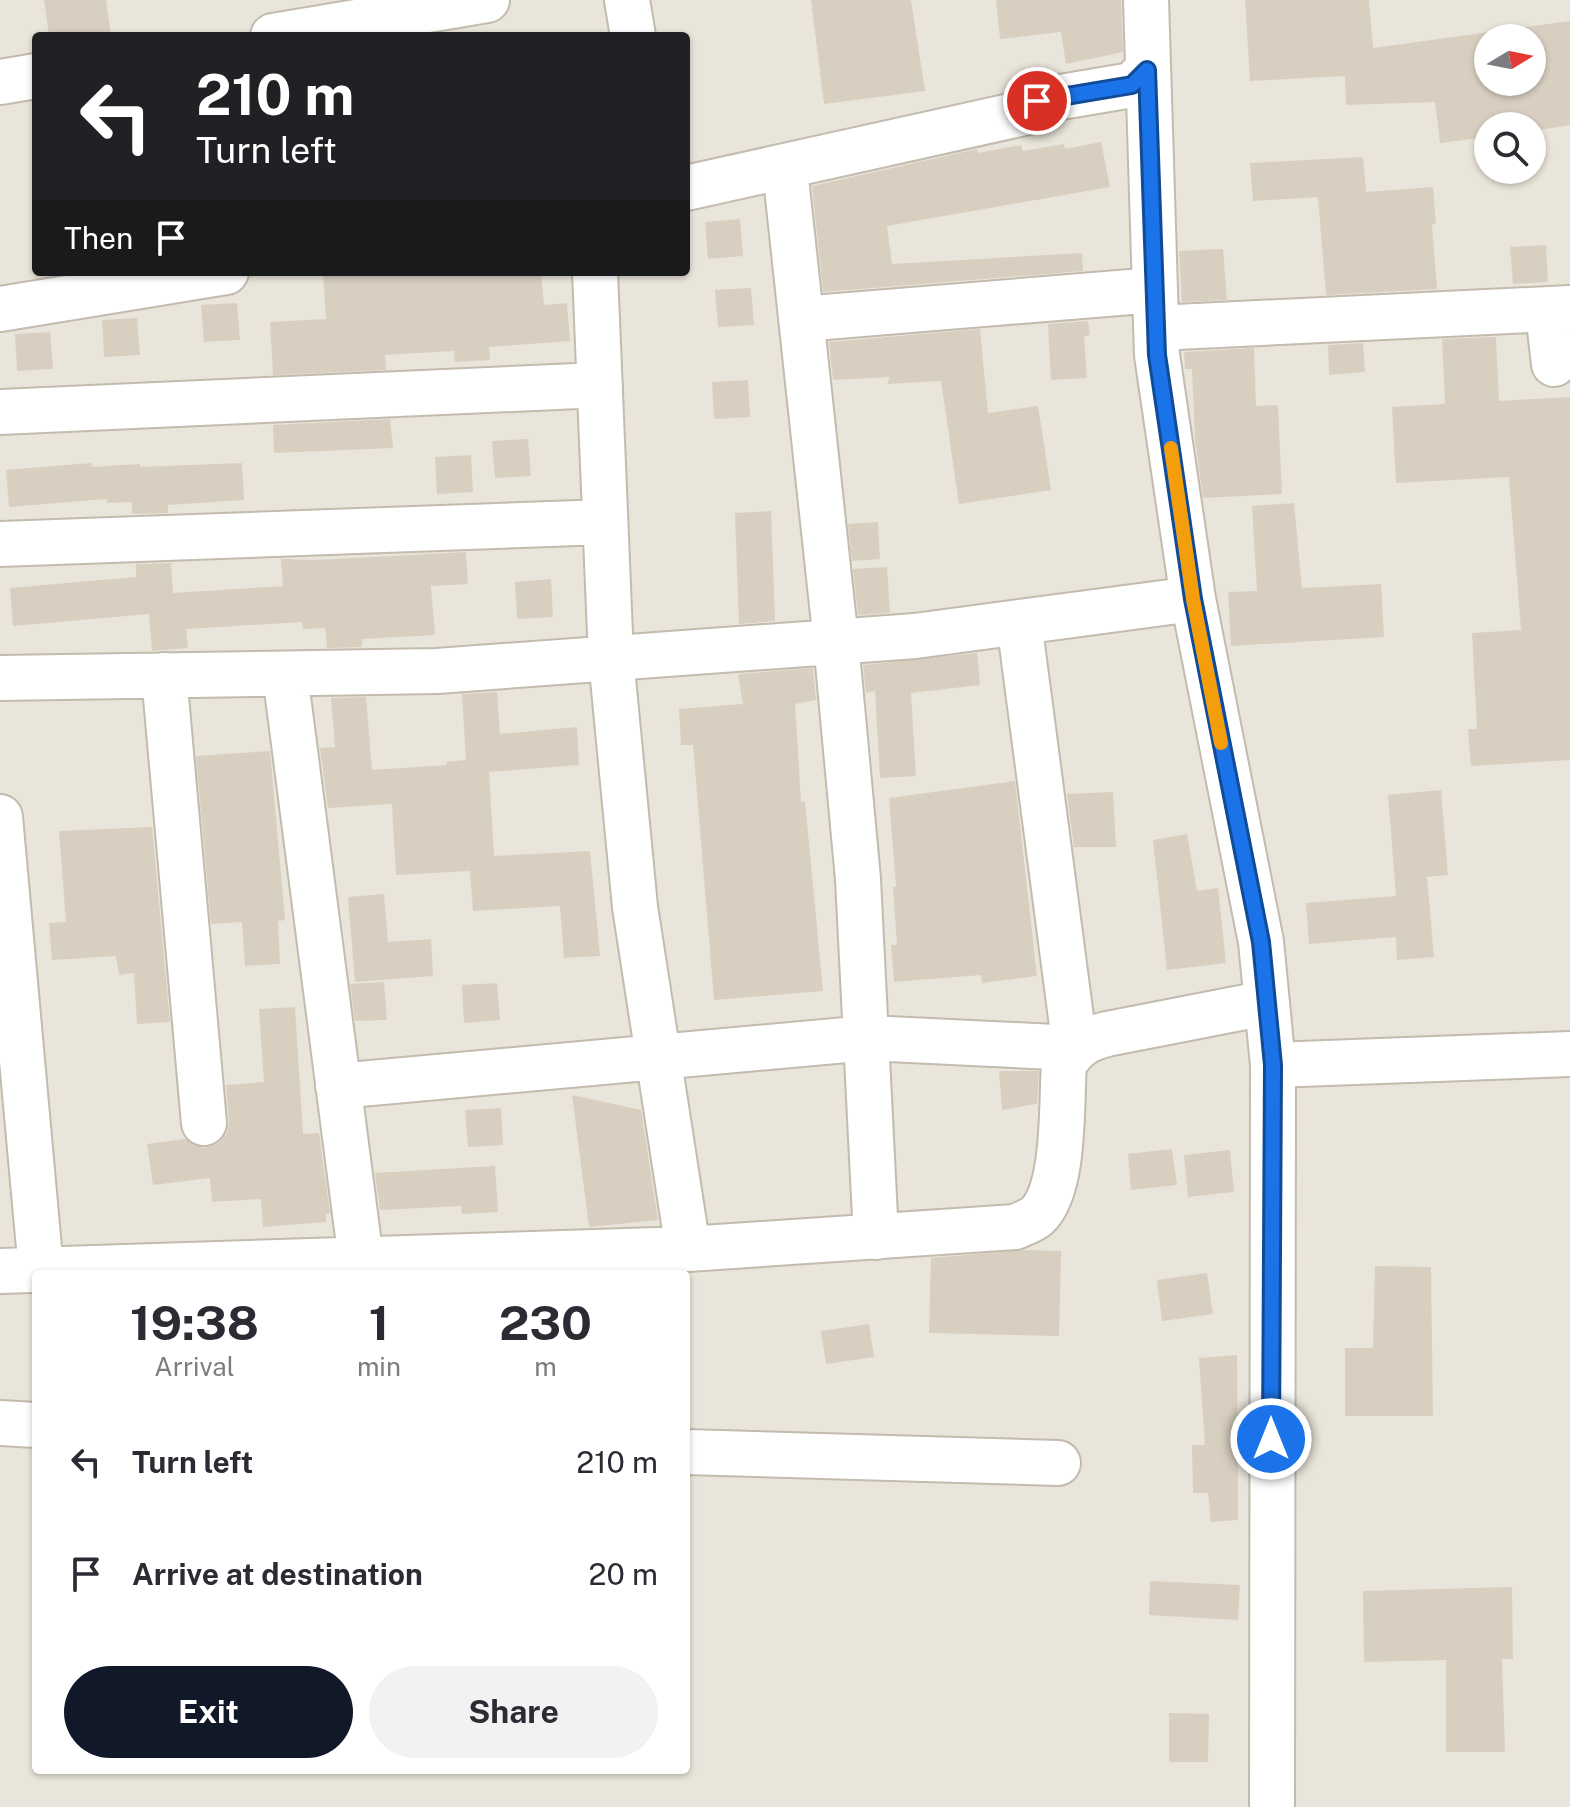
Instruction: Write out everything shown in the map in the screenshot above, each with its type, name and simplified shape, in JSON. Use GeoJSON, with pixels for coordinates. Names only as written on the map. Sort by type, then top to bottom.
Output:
{"type":"FeatureCollection","features":[{"type":"Feature","properties":{"kind":"street"},"geometry":{"type":"LineString","coordinates":[[297,32],[487,0]]}},
{"type":"Feature","properties":{"kind":"street"},"geometry":{"type":"LineString","coordinates":[[627,0],[632,32]]}},
{"type":"Feature","properties":{"kind":"street"},"geometry":{"type":"LineString","coordinates":[[1146,0],[1156,309],[1193,599],[1261,942],[1273,1065],[1272,1807]]}},
{"type":"Feature","properties":{"kind":"street"},"geometry":{"type":"LineString","coordinates":[[690,187],[785,169],[1033,111],[1037,101],[1132,85],[1147,70]]}},
{"type":"Feature","properties":{"kind":"street"},"geometry":{"type":"LineString","coordinates":[[0,82],[32,77]]}},
{"type":"Feature","properties":{"kind":"street"},"geometry":{"type":"LineString","coordinates":[[785,169],[836,642],[868,1038],[876,1237]]}},
{"type":"Feature","properties":{"kind":"street"},"geometry":{"type":"LineString","coordinates":[[0,309],[202,276]]}},
{"type":"Feature","properties":{"kind":"street"},"geometry":{"type":"LineString","coordinates":[[595,276],[611,658],[635,907],[688,1249]]}},
{"type":"Feature","properties":{"kind":"street"},"geometry":{"type":"LineString","coordinates":[[801,319],[1156,309],[1559,310],[1554,364]]}},
{"type":"Feature","properties":{"kind":"street"},"geometry":{"type":"LineString","coordinates":[[0,412],[600,385]]}},
{"type":"Feature","properties":{"kind":"street"},"geometry":{"type":"LineString","coordinates":[[0,544],[605,522]]}},
{"type":"Feature","properties":{"kind":"street"},"geometry":{"type":"LineString","coordinates":[[0,678],[437,671],[915,636],[1193,599]]}},
{"type":"Feature","properties":{"kind":"street"},"geometry":{"type":"LineString","coordinates":[[1019,622],[1075,1048]]}},
{"type":"Feature","properties":{"kind":"street"},"geometry":{"type":"LineString","coordinates":[[285,674],[361,1260]]}},
{"type":"Feature","properties":{"kind":"street"},"geometry":{"type":"LineString","coordinates":[[164,675],[204,1123]]}},
{"type":"Feature","properties":{"kind":"street"},"geometry":{"type":"LineString","coordinates":[[0,817],[21,1270],[688,1249],[1015,1227],[1035,1218],[1047,1204],[1055,1185],[1064,1064],[1075,1048],[1088,1039],[1107,1034],[1266,1003]]}},
{"type":"Feature","properties":{"kind":"street"},"geometry":{"type":"LineString","coordinates":[[338,1086],[868,1038],[1075,1048]]}},
{"type":"Feature","properties":{"kind":"street"},"geometry":{"type":"LineString","coordinates":[[1273,1065],[1570,1054]]}},
{"type":"Feature","properties":{"kind":"street"},"geometry":{"type":"LineString","coordinates":[[0,1423],[32,1425]]}},
{"type":"Feature","properties":{"kind":"street"},"geometry":{"type":"LineString","coordinates":[[690,1452],[1058,1463]]}},
{"type":"Feature","properties":{"kind":"shaded area"},"geometry":{"type":"Polygon","coordinates":[[[0,0],[1570,0],[1570,1807],[0,1807],[0,0]]]}},
{"type":"Feature","properties":{"kind":"building"},"geometry":{"type":"Polygon","coordinates":[[[44,0],[106,0],[110,32],[48,32],[44,0]]]}},
{"type":"Feature","properties":{"kind":"building"},"geometry":{"type":"Polygon","coordinates":[[[811,0],[911,0],[925,91],[824,104],[811,0]]]}},
{"type":"Feature","properties":{"kind":"building"},"geometry":{"type":"Polygon","coordinates":[[[996,0],[1121,0],[1123,52],[1066,64],[1061,32],[1000,39],[996,0]]]}},
{"type":"Feature","properties":{"kind":"building"},"geometry":{"type":"Polygon","coordinates":[[[1245,0],[1369,0],[1373,48],[1474,34],[1474,96],[1546,96],[1546,24],[1570,21],[1570,125],[1546,129],[1546,112],[1474,112],[1474,139],[1440,143],[1435,102],[1346,105],[1345,76],[1250,81],[1245,0]]]}},
{"type":"Feature","properties":{"kind":"building"},"geometry":{"type":"Polygon","coordinates":[[[1101,142],[1110,187],[887,226],[892,264],[1082,253],[1083,271],[823,292],[812,186],[977,149],[978,153],[1021,145],[1023,151],[1064,144],[1065,149],[1101,142]]]}},
{"type":"Feature","properties":{"kind":"building"},"geometry":{"type":"Polygon","coordinates":[[[1363,157],[1366,192],[1433,187],[1436,224],[1432,224],[1437,289],[1326,295],[1318,197],[1253,201],[1250,163],[1363,157]]]}},
{"type":"Feature","properties":{"kind":"building"},"geometry":{"type":"Polygon","coordinates":[[[740,219],[743,256],[708,259],[705,222],[740,219]]]}},
{"type":"Feature","properties":{"kind":"building"},"geometry":{"type":"Polygon","coordinates":[[[1546,245],[1548,282],[1513,284],[1510,247],[1546,245]]]}},
{"type":"Feature","properties":{"kind":"building"},"geometry":{"type":"Polygon","coordinates":[[[1223,249],[1227,300],[1182,302],[1179,251],[1223,249]]]}},
{"type":"Feature","properties":{"kind":"building"},"geometry":{"type":"Polygon","coordinates":[[[323,276],[541,276],[544,305],[567,303],[570,341],[489,347],[490,360],[455,362],[454,351],[385,355],[386,370],[273,375],[270,322],[326,319],[323,276]]]}},
{"type":"Feature","properties":{"kind":"building"},"geometry":{"type":"Polygon","coordinates":[[[751,288],[754,325],[718,327],[715,290],[751,288]]]}},
{"type":"Feature","properties":{"kind":"building"},"geometry":{"type":"Polygon","coordinates":[[[237,303],[240,340],[204,342],[201,305],[237,303]]]}},
{"type":"Feature","properties":{"kind":"building"},"geometry":{"type":"Polygon","coordinates":[[[137,318],[140,355],[104,357],[102,320],[137,318]]]}},
{"type":"Feature","properties":{"kind":"building"},"geometry":{"type":"Polygon","coordinates":[[[1088,321],[1090,335],[1084,336],[1087,378],[1051,380],[1048,324],[1088,321]]]}},
{"type":"Feature","properties":{"kind":"building"},"geometry":{"type":"Polygon","coordinates":[[[980,329],[988,413],[1038,406],[1051,490],[959,504],[941,381],[887,384],[890,377],[833,380],[829,342],[980,329]]]}},
{"type":"Feature","properties":{"kind":"building"},"geometry":{"type":"Polygon","coordinates":[[[50,332],[53,369],[17,371],[15,334],[50,332]]]}},
{"type":"Feature","properties":{"kind":"building"},"geometry":{"type":"Polygon","coordinates":[[[1496,337],[1499,401],[1570,397],[1570,760],[1471,766],[1468,729],[1477,729],[1472,633],[1521,630],[1509,477],[1396,483],[1392,407],[1445,404],[1442,339],[1496,337]]]}},
{"type":"Feature","properties":{"kind":"building"},"geometry":{"type":"Polygon","coordinates":[[[1363,343],[1365,372],[1329,375],[1328,345],[1363,343]]]}},
{"type":"Feature","properties":{"kind":"building"},"geometry":{"type":"Polygon","coordinates":[[[1254,348],[1256,406],[1278,405],[1282,494],[1203,498],[1195,439],[1192,369],[1185,369],[1184,352],[1254,348]]]}},
{"type":"Feature","properties":{"kind":"building"},"geometry":{"type":"Polygon","coordinates":[[[748,380],[750,417],[714,419],[712,382],[748,380]]]}},
{"type":"Feature","properties":{"kind":"building"},"geometry":{"type":"Polygon","coordinates":[[[390,419],[393,448],[274,453],[273,425],[390,419]]]}},
{"type":"Feature","properties":{"kind":"building"},"geometry":{"type":"Polygon","coordinates":[[[528,439],[531,476],[495,478],[492,441],[528,439]]]}},
{"type":"Feature","properties":{"kind":"building"},"geometry":{"type":"Polygon","coordinates":[[[471,455],[473,492],[437,494],[435,457],[471,455]]]}},
{"type":"Feature","properties":{"kind":"building"},"geometry":{"type":"Polygon","coordinates":[[[91,463],[92,467],[140,464],[140,467],[242,463],[244,500],[168,505],[168,513],[132,514],[132,502],[107,503],[107,499],[9,507],[6,470],[91,463]]]}},
{"type":"Feature","properties":{"kind":"building"},"geometry":{"type":"Polygon","coordinates":[[[1294,503],[1302,588],[1381,584],[1384,637],[1231,646],[1228,592],[1257,591],[1252,506],[1294,503]]]}},
{"type":"Feature","properties":{"kind":"building"},"geometry":{"type":"Polygon","coordinates":[[[771,511],[775,621],[739,624],[735,513],[771,511]]]}},
{"type":"Feature","properties":{"kind":"building"},"geometry":{"type":"Polygon","coordinates":[[[878,522],[880,559],[852,561],[848,524],[878,522]]]}},
{"type":"Feature","properties":{"kind":"building"},"geometry":{"type":"Polygon","coordinates":[[[466,552],[468,584],[431,586],[435,635],[362,639],[362,647],[327,648],[325,628],[303,629],[302,622],[186,629],[188,648],[152,651],[149,614],[13,626],[10,588],[136,577],[136,564],[171,563],[173,593],[283,586],[281,559],[466,552]]]}},
{"type":"Feature","properties":{"kind":"building"},"geometry":{"type":"Polygon","coordinates":[[[887,567],[890,613],[858,615],[853,569],[887,567]]]}},
{"type":"Feature","properties":{"kind":"building"},"geometry":{"type":"Polygon","coordinates":[[[551,579],[553,617],[517,619],[515,582],[551,579]]]}},
{"type":"Feature","properties":{"kind":"building"},"geometry":{"type":"Polygon","coordinates":[[[977,653],[980,685],[911,693],[916,776],[880,778],[875,691],[866,693],[863,665],[977,653]]]}},
{"type":"Feature","properties":{"kind":"building"},"geometry":{"type":"Polygon","coordinates":[[[813,668],[816,700],[795,704],[801,802],[805,801],[823,991],[714,1000],[693,745],[681,745],[679,709],[743,704],[738,674],[813,668]]]}},
{"type":"Feature","properties":{"kind":"building"},"geometry":{"type":"Polygon","coordinates":[[[497,692],[500,734],[577,727],[579,765],[489,772],[494,856],[590,851],[600,956],[564,958],[560,906],[473,911],[470,871],[396,875],[392,804],[328,808],[320,748],[335,747],[331,698],[366,697],[372,770],[447,765],[446,762],[466,760],[462,694],[497,692]]]}},
{"type":"Feature","properties":{"kind":"building"},"geometry":{"type":"Polygon","coordinates":[[[270,751],[285,920],[278,921],[280,964],[245,966],[242,922],[211,924],[196,756],[270,751]]]}},
{"type":"Feature","properties":{"kind":"building"},"geometry":{"type":"Polygon","coordinates":[[[1015,781],[1037,976],[982,983],[981,975],[894,982],[891,945],[897,945],[893,887],[896,887],[889,798],[1015,781]]]}},
{"type":"Feature","properties":{"kind":"building"},"geometry":{"type":"Polygon","coordinates":[[[1441,790],[1448,875],[1427,877],[1434,957],[1397,960],[1396,937],[1309,944],[1306,903],[1396,896],[1388,795],[1441,790]]]}},
{"type":"Feature","properties":{"kind":"building"},"geometry":{"type":"Polygon","coordinates":[[[1113,792],[1116,847],[1074,847],[1067,794],[1113,792]]]}},
{"type":"Feature","properties":{"kind":"building"},"geometry":{"type":"Polygon","coordinates":[[[152,827],[170,1022],[137,1024],[134,973],[119,975],[116,956],[52,960],[49,923],[66,922],[59,831],[152,827]]]}},
{"type":"Feature","properties":{"kind":"building"},"geometry":{"type":"Polygon","coordinates":[[[1187,834],[1197,891],[1218,888],[1226,963],[1167,970],[1153,840],[1187,834]]]}},
{"type":"Feature","properties":{"kind":"building"},"geometry":{"type":"Polygon","coordinates":[[[384,894],[388,942],[431,939],[433,976],[355,982],[348,897],[384,894]]]}},
{"type":"Feature","properties":{"kind":"building"},"geometry":{"type":"Polygon","coordinates":[[[384,982],[387,1020],[355,1021],[350,984],[384,982]]]}},
{"type":"Feature","properties":{"kind":"building"},"geometry":{"type":"Polygon","coordinates":[[[497,983],[500,1020],[464,1023],[462,985],[497,983]]]}},
{"type":"Feature","properties":{"kind":"building"},"geometry":{"type":"Polygon","coordinates":[[[295,1007],[303,1134],[319,1133],[330,1213],[326,1214],[326,1222],[263,1227],[261,1199],[212,1202],[210,1178],[153,1185],[147,1144],[185,1139],[205,1148],[219,1143],[227,1133],[229,1122],[226,1085],[264,1082],[259,1009],[295,1007]]]}},
{"type":"Feature","properties":{"kind":"building"},"geometry":{"type":"Polygon","coordinates":[[[999,1071],[1039,1071],[1037,1104],[1002,1110],[999,1071]]]}},
{"type":"Feature","properties":{"kind":"building"},"geometry":{"type":"Polygon","coordinates":[[[572,1095],[641,1110],[658,1220],[589,1227],[572,1095]]]}},
{"type":"Feature","properties":{"kind":"building"},"geometry":{"type":"Polygon","coordinates":[[[501,1108],[503,1145],[468,1147],[465,1110],[501,1108]]]}},
{"type":"Feature","properties":{"kind":"building"},"geometry":{"type":"Polygon","coordinates":[[[1172,1149],[1177,1185],[1131,1190],[1128,1154],[1172,1149]]]}},
{"type":"Feature","properties":{"kind":"building"},"geometry":{"type":"Polygon","coordinates":[[[1230,1150],[1234,1192],[1188,1197],[1184,1155],[1230,1150]]]}},
{"type":"Feature","properties":{"kind":"building"},"geometry":{"type":"Polygon","coordinates":[[[495,1166],[498,1212],[462,1214],[461,1206],[380,1210],[375,1173],[495,1166]]]}},
{"type":"Feature","properties":{"kind":"building"},"geometry":{"type":"Polygon","coordinates":[[[1025,1250],[1061,1251],[1059,1336],[929,1333],[931,1258],[1025,1250]]]}},
{"type":"Feature","properties":{"kind":"building"},"geometry":{"type":"Polygon","coordinates":[[[1375,1266],[1431,1267],[1433,1416],[1345,1416],[1345,1348],[1373,1348],[1375,1266]]]}},
{"type":"Feature","properties":{"kind":"building"},"geometry":{"type":"Polygon","coordinates":[[[1207,1273],[1213,1314],[1162,1321],[1157,1280],[1207,1273]]]}},
{"type":"Feature","properties":{"kind":"building"},"geometry":{"type":"Polygon","coordinates":[[[869,1324],[874,1357],[826,1364],[821,1331],[869,1324]]]}},
{"type":"Feature","properties":{"kind":"building"},"geometry":{"type":"Polygon","coordinates":[[[1237,1355],[1238,1520],[1211,1522],[1208,1493],[1193,1493],[1192,1445],[1205,1445],[1199,1358],[1237,1355]]]}},
{"type":"Feature","properties":{"kind":"building"},"geometry":{"type":"Polygon","coordinates":[[[1150,1581],[1240,1585],[1238,1620],[1149,1615],[1150,1581]]]}},
{"type":"Feature","properties":{"kind":"building"},"geometry":{"type":"Polygon","coordinates":[[[1512,1587],[1513,1659],[1502,1659],[1505,1752],[1446,1752],[1446,1660],[1364,1662],[1363,1591],[1512,1587]]]}},
{"type":"Feature","properties":{"kind":"building"},"geometry":{"type":"Polygon","coordinates":[[[1169,1713],[1209,1714],[1208,1762],[1169,1762],[1169,1713]]]}},
{"type":"Feature","properties":{"kind":"slow traffic"},"geometry":{"type":"LineString","coordinates":[[1171,448],[1193,599],[1221,743]]}},
{"type":"Feature","properties":{"kind":"route"},"geometry":{"type":"LineString","coordinates":[[1037,101],[1132,85],[1147,70],[1157,355],[1193,599],[1261,942],[1273,1065],[1271,1439]]}}]}
